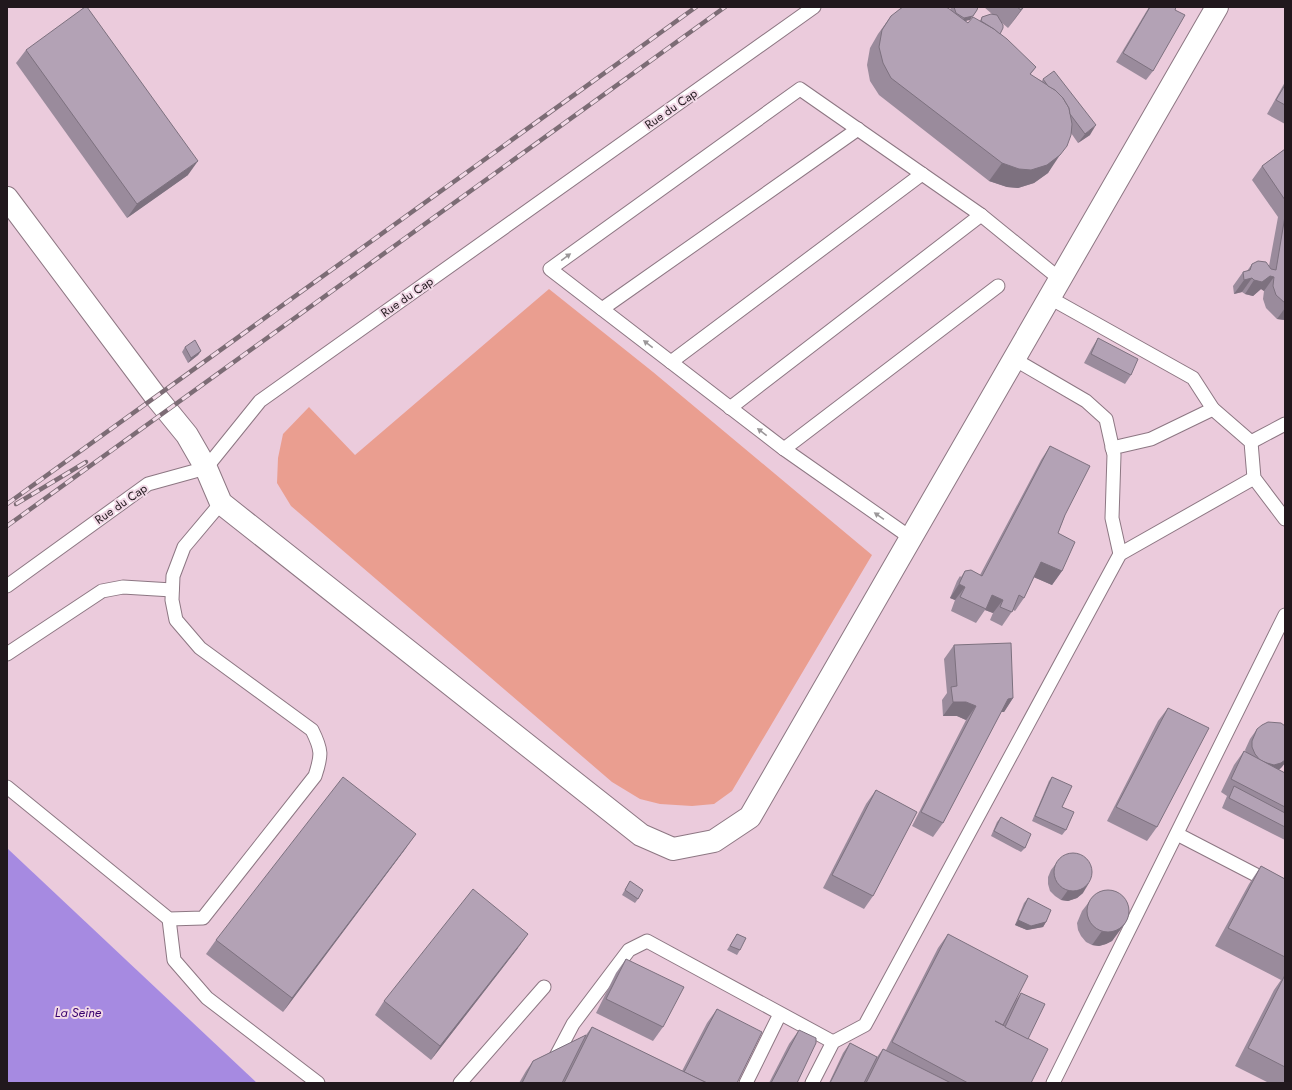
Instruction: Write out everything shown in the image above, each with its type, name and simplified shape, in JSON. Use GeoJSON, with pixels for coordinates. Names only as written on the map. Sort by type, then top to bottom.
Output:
{"type":"FeatureCollection","features":[{"type":"Feature","properties":{"kind":"street"},"geometry":{"type":"LineString","coordinates":[[7,198],[156,397],[187,435],[206,468],[221,503],[641,835],[673,849],[714,841],[750,816],[1217,7]]}},
{"type":"Feature","properties":{"kind":"lane","name":"Rue du Cap"},"geometry":{"type":"LineString","coordinates":[[7,586],[148,484],[206,468],[260,401],[814,7]]}},
{"type":"Feature","properties":{"kind":"lane"},"geometry":{"type":"LineString","coordinates":[[911,538],[784,449],[550,268],[800,89],[981,215],[1060,280]]}},
{"type":"Feature","properties":{"kind":"lane"},"geometry":{"type":"LineString","coordinates":[[602,309],[858,129]]}},
{"type":"Feature","properties":{"kind":"lane"},"geometry":{"type":"LineString","coordinates":[[671,362],[922,174]]}},
{"type":"Feature","properties":{"kind":"lane"},"geometry":{"type":"LineString","coordinates":[[730,408],[981,215]]}},
{"type":"Feature","properties":{"kind":"lane"},"geometry":{"type":"LineString","coordinates":[[784,449],[998,286]]}},
{"type":"Feature","properties":{"kind":"lane"},"geometry":{"type":"LineString","coordinates":[[1050,298],[1194,378],[1213,409],[1251,442],[1254,478],[1285,519]]}},
{"type":"Feature","properties":{"kind":"lane"},"geometry":{"type":"LineString","coordinates":[[1014,359],[1086,401],[1106,419],[1114,455],[1112,518],[1120,554]]}},
{"type":"Feature","properties":{"kind":"lane"},"geometry":{"type":"LineString","coordinates":[[1112,448],[1151,439],[1213,409]]}},
{"type":"Feature","properties":{"kind":"lane"},"geometry":{"type":"LineString","coordinates":[[1251,442],[1285,424]]}},
{"type":"Feature","properties":{"kind":"lane"},"geometry":{"type":"LineString","coordinates":[[812,1083],[833,1042],[865,1025],[1120,554],[1254,478]]}},
{"type":"Feature","properties":{"kind":"lane"},"geometry":{"type":"LineString","coordinates":[[7,787],[169,919],[202,918],[314,776],[320,761],[320,745],[312,730],[200,648],[176,620],[172,600],[173,576],[184,547],[221,503]]}},
{"type":"Feature","properties":{"kind":"lane"},"geometry":{"type":"LineString","coordinates":[[7,654],[102,591],[123,587],[172,590]]}},
{"type":"Feature","properties":{"kind":"lane"},"geometry":{"type":"LineString","coordinates":[[1053,1083],[1285,615]]}},
{"type":"Feature","properties":{"kind":"lane"},"geometry":{"type":"LineString","coordinates":[[1177,834],[1285,890]]}},
{"type":"Feature","properties":{"kind":"lane"},"geometry":{"type":"LineString","coordinates":[[169,919],[174,960],[208,998],[318,1083]]}},
{"type":"Feature","properties":{"kind":"lane"},"geometry":{"type":"LineString","coordinates":[[542,1083],[573,1024],[628,950],[647,942],[833,1042]]}},
{"type":"Feature","properties":{"kind":"lane"},"geometry":{"type":"LineString","coordinates":[[460,1083],[544,987]]}},
{"type":"Feature","properties":{"kind":"lane"},"geometry":{"type":"LineString","coordinates":[[746,1083],[780,1014]]}},
{"type":"Feature","properties":{"kind":"shaded area"},"geometry":{"type":"Polygon","coordinates":[[[7,7],[1285,7],[1285,1083],[257,1083],[7,848],[7,7]]]}},
{"type":"Feature","properties":{"kind":"shaded area"},"geometry":{"type":"Polygon","coordinates":[[[549,289],[653,372],[872,555],[732,791],[714,804],[692,806],[660,804],[640,799],[612,782],[291,506],[277,483],[278,458],[283,434],[309,407],[355,455],[549,289]]]}},
{"type":"Feature","properties":{"kind":"water","name":"La Seine"},"geometry":{"type":"Polygon","coordinates":[[[7,848],[257,1083],[7,1083],[7,848]]]}},
{"type":"Feature","properties":{"kind":"building"},"geometry":{"type":"Polygon","coordinates":[[[87,7],[198,161],[137,204],[26,50],[87,7]]]}},
{"type":"Feature","properties":{"kind":"building"},"geometry":{"type":"Polygon","coordinates":[[[903,7],[945,7],[968,23],[973,17],[994,29],[1007,39],[1036,67],[1030,74],[1055,90],[1063,98],[1069,108],[1072,124],[1071,135],[1067,146],[1060,155],[1047,165],[1031,170],[1019,169],[1002,163],[891,78],[883,63],[879,47],[882,30],[891,16],[903,7]]]}},
{"type":"Feature","properties":{"kind":"building"},"geometry":{"type":"Polygon","coordinates":[[[954,7],[978,7],[973,16],[964,18],[956,13],[954,7]]]}},
{"type":"Feature","properties":{"kind":"building"},"geometry":{"type":"Polygon","coordinates":[[[1150,7],[1176,7],[1175,10],[1185,15],[1153,71],[1123,53],[1150,7]]]}},
{"type":"Feature","properties":{"kind":"building"},"geometry":{"type":"Polygon","coordinates":[[[991,14],[997,15],[1003,25],[1000,34],[981,21],[982,17],[991,14]]]}},
{"type":"Feature","properties":{"kind":"building"},"geometry":{"type":"Polygon","coordinates":[[[1054,71],[1096,125],[1085,134],[1070,114],[1069,108],[1063,98],[1055,90],[1048,86],[1043,79],[1054,71]]]}},
{"type":"Feature","properties":{"kind":"building"},"geometry":{"type":"Polygon","coordinates":[[[1285,85],[1285,105],[1276,100],[1285,85]]]}},
{"type":"Feature","properties":{"kind":"building"},"geometry":{"type":"Polygon","coordinates":[[[1285,149],[1285,200],[1262,166],[1285,149]]]}},
{"type":"Feature","properties":{"kind":"building"},"geometry":{"type":"Polygon","coordinates":[[[1285,216],[1285,303],[1276,295],[1273,286],[1274,277],[1270,276],[1262,282],[1252,278],[1244,280],[1243,272],[1250,270],[1252,264],[1258,261],[1266,262],[1271,269],[1276,270],[1285,216]]]}},
{"type":"Feature","properties":{"kind":"building"},"geometry":{"type":"Polygon","coordinates":[[[1098,338],[1138,359],[1131,375],[1091,354],[1098,338]]]}},
{"type":"Feature","properties":{"kind":"building"},"geometry":{"type":"Polygon","coordinates":[[[195,340],[201,351],[191,358],[185,347],[195,340]]]}},
{"type":"Feature","properties":{"kind":"building"},"geometry":{"type":"Polygon","coordinates":[[[1050,446],[1090,466],[1065,515],[1058,533],[1075,542],[1062,571],[1041,562],[1024,598],[1019,595],[1012,612],[1000,607],[1003,600],[992,595],[986,609],[960,597],[965,587],[959,584],[965,571],[971,570],[982,576],[1050,446]]]}},
{"type":"Feature","properties":{"kind":"building"},"geometry":{"type":"Polygon","coordinates":[[[1011,643],[1013,698],[1008,699],[943,823],[921,812],[976,706],[966,702],[953,702],[951,687],[957,686],[954,645],[1011,643]]]}},
{"type":"Feature","properties":{"kind":"building"},"geometry":{"type":"Polygon","coordinates":[[[1168,708],[1209,728],[1157,827],[1116,807],[1168,708]]]}},
{"type":"Feature","properties":{"kind":"building"},"geometry":{"type":"Polygon","coordinates":[[[1268,722],[1281,723],[1285,726],[1285,760],[1274,765],[1260,760],[1252,747],[1252,741],[1257,729],[1268,722]]]}},
{"type":"Feature","properties":{"kind":"building"},"geometry":{"type":"Polygon","coordinates":[[[1244,751],[1285,773],[1285,807],[1231,779],[1244,751]]]}},
{"type":"Feature","properties":{"kind":"building"},"geometry":{"type":"Polygon","coordinates":[[[343,777],[416,834],[292,998],[216,940],[343,777]]]}},
{"type":"Feature","properties":{"kind":"building"},"geometry":{"type":"Polygon","coordinates":[[[1052,777],[1072,786],[1062,807],[1074,812],[1066,830],[1035,816],[1052,777]]]}},
{"type":"Feature","properties":{"kind":"building"},"geometry":{"type":"Polygon","coordinates":[[[1234,786],[1285,813],[1285,827],[1229,798],[1234,786]]]}},
{"type":"Feature","properties":{"kind":"building"},"geometry":{"type":"Polygon","coordinates":[[[876,790],[917,812],[873,896],[832,875],[876,790]]]}},
{"type":"Feature","properties":{"kind":"building"},"geometry":{"type":"Polygon","coordinates":[[[1001,817],[1031,834],[1025,848],[994,831],[1001,817]]]}},
{"type":"Feature","properties":{"kind":"building"},"geometry":{"type":"Polygon","coordinates":[[[1069,853],[1077,853],[1084,856],[1089,861],[1092,872],[1089,883],[1084,888],[1077,891],[1069,891],[1062,888],[1057,883],[1054,876],[1054,868],[1057,861],[1062,856],[1069,853]]]}},
{"type":"Feature","properties":{"kind":"building"},"geometry":{"type":"Polygon","coordinates":[[[1261,866],[1285,879],[1285,957],[1228,928],[1261,866]]]}},
{"type":"Feature","properties":{"kind":"building"},"geometry":{"type":"Polygon","coordinates":[[[630,881],[643,890],[638,899],[625,890],[630,881]]]}},
{"type":"Feature","properties":{"kind":"building"},"geometry":{"type":"Polygon","coordinates":[[[473,889],[528,934],[440,1046],[384,1001],[473,889]]]}},
{"type":"Feature","properties":{"kind":"building"},"geometry":{"type":"Polygon","coordinates":[[[1108,890],[1123,896],[1129,911],[1123,926],[1108,932],[1093,926],[1087,911],[1093,896],[1108,890]]]}},
{"type":"Feature","properties":{"kind":"building"},"geometry":{"type":"Polygon","coordinates":[[[1028,898],[1051,910],[1046,922],[1031,926],[1018,920],[1028,898]]]}},
{"type":"Feature","properties":{"kind":"building"},"geometry":{"type":"Polygon","coordinates":[[[737,934],[746,938],[740,950],[730,946],[737,934]]]}},
{"type":"Feature","properties":{"kind":"building"},"geometry":{"type":"Polygon","coordinates":[[[948,934],[1028,976],[1003,1025],[995,1021],[1048,1049],[1031,1083],[968,1083],[892,1042],[948,934]]]}},
{"type":"Feature","properties":{"kind":"building"},"geometry":{"type":"Polygon","coordinates":[[[626,959],[684,987],[663,1027],[606,999],[626,959]]]}},
{"type":"Feature","properties":{"kind":"building"},"geometry":{"type":"Polygon","coordinates":[[[1285,975],[1285,1067],[1248,1048],[1285,975]]]}},
{"type":"Feature","properties":{"kind":"building"},"geometry":{"type":"Polygon","coordinates":[[[1021,993],[1045,1004],[1028,1039],[1005,1027],[1021,993]]]}},
{"type":"Feature","properties":{"kind":"building"},"geometry":{"type":"Polygon","coordinates":[[[717,1009],[762,1032],[737,1083],[707,1083],[684,1072],[717,1009]]]}},
{"type":"Feature","properties":{"kind":"building"},"geometry":{"type":"Polygon","coordinates":[[[592,1027],[707,1083],[564,1083],[592,1027]]]}},
{"type":"Feature","properties":{"kind":"building"},"geometry":{"type":"Polygon","coordinates":[[[799,1030],[816,1038],[816,1043],[797,1083],[771,1083],[799,1030]]]}},
{"type":"Feature","properties":{"kind":"building"},"geometry":{"type":"Polygon","coordinates":[[[586,1035],[562,1083],[522,1083],[533,1061],[586,1035]]]}},
{"type":"Feature","properties":{"kind":"building"},"geometry":{"type":"Polygon","coordinates":[[[850,1043],[877,1057],[864,1083],[830,1083],[850,1043]]]}},
{"type":"Feature","properties":{"kind":"building"},"geometry":{"type":"Polygon","coordinates":[[[883,1049],[951,1083],[866,1083],[883,1049]]]}},
{"type":"Feature","properties":{"kind":"railway"},"geometry":{"type":"LineString","coordinates":[[7,504],[696,7]]}},
{"type":"Feature","properties":{"kind":"railway"},"geometry":{"type":"LineString","coordinates":[[7,526],[725,7]]}},
{"type":"Feature","properties":{"kind":"railway"},"geometry":{"type":"LineString","coordinates":[[16,504],[86,462]]}}]}
